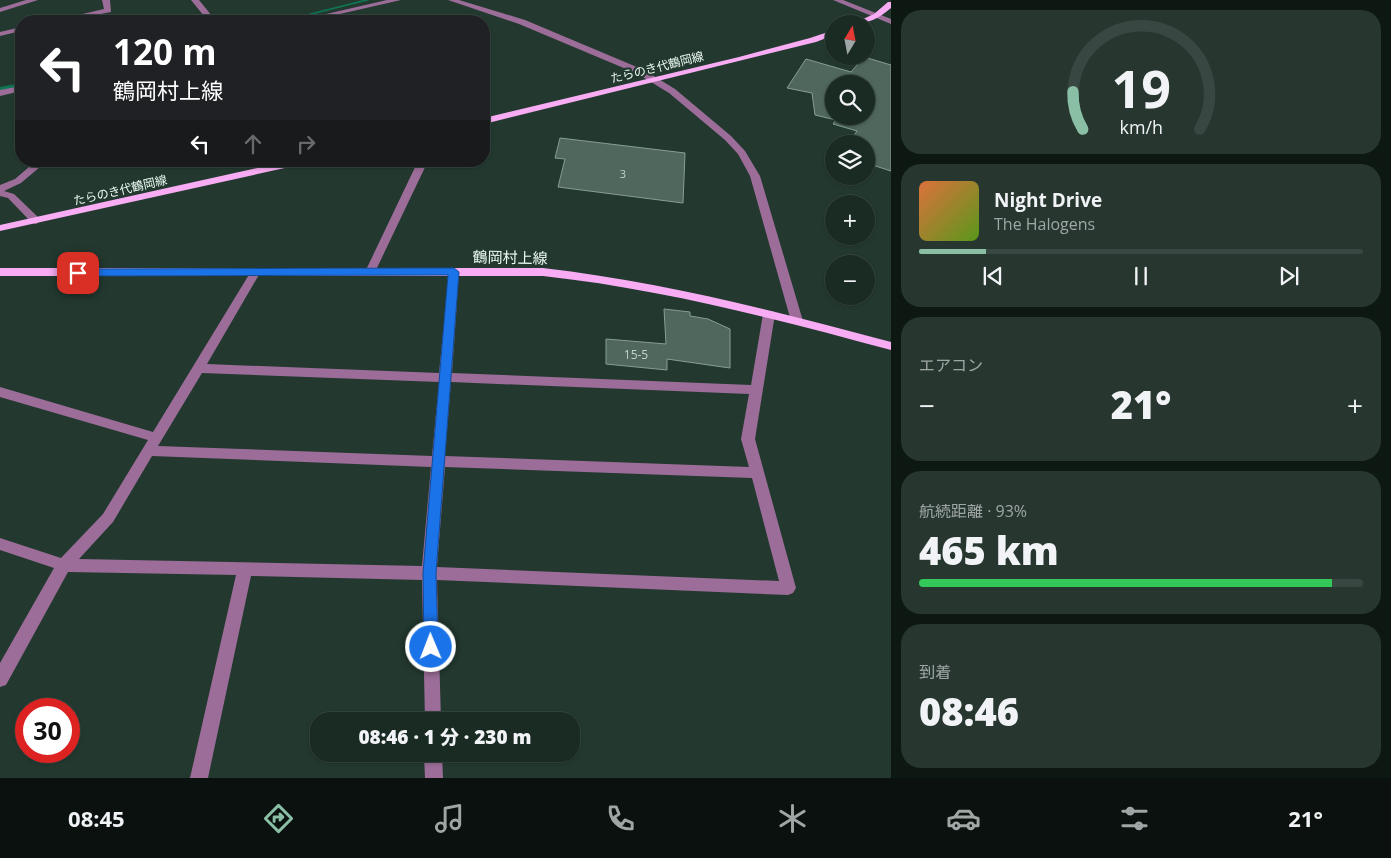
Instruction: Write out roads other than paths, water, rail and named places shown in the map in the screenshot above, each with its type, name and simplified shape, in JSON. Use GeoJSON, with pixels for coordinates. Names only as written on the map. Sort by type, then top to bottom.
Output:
{"type":"FeatureCollection","features":[{"type":"Feature","properties":{"kind":"main road"},"geometry":{"type":"LineString","coordinates":[[876,16],[891,4]]}},
{"type":"Feature","properties":{"kind":"main road","name":"たらのき代鶴岡線"},"geometry":{"type":"LineString","coordinates":[[490,119],[656,80],[795,45],[825,35]]}},
{"type":"Feature","properties":{"kind":"main road","name":"たらのき代鶴岡線"},"geometry":{"type":"LineString","coordinates":[[0,228],[277,167]]}},
{"type":"Feature","properties":{"kind":"main road","name":"鶴岡村上線"},"geometry":{"type":"LineString","coordinates":[[0,272],[543,272],[595,277],[645,285],[769,314],[891,346]]}},
{"type":"Feature","properties":{"kind":"street"},"geometry":{"type":"LineString","coordinates":[[0,10],[34,0]]}},
{"type":"Feature","properties":{"kind":"street"},"geometry":{"type":"LineString","coordinates":[[90,15],[108,10],[106,0]]}},
{"type":"Feature","properties":{"kind":"street"},"geometry":{"type":"LineString","coordinates":[[195,0],[207,15]]}},
{"type":"Feature","properties":{"kind":"street"},"geometry":{"type":"LineString","coordinates":[[328,15],[397,0]]}},
{"type":"Feature","properties":{"kind":"street"},"geometry":{"type":"LineString","coordinates":[[452,0],[559,36],[642,72],[679,96],[728,138],[750,166],[797,321]]}},
{"type":"Feature","properties":{"kind":"street"},"geometry":{"type":"LineString","coordinates":[[837,0],[891,22]]}},
{"type":"Feature","properties":{"kind":"street"},"geometry":{"type":"LineString","coordinates":[[0,34],[15,30]]}},
{"type":"Feature","properties":{"kind":"street"},"geometry":{"type":"LineString","coordinates":[[0,94],[15,90]]}},
{"type":"Feature","properties":{"kind":"street"},"geometry":{"type":"LineString","coordinates":[[0,191],[18,181],[35,167]]}},
{"type":"Feature","properties":{"kind":"street"},"geometry":{"type":"LineString","coordinates":[[370,272],[420,167]]}},
{"type":"Feature","properties":{"kind":"street"},"geometry":{"type":"LineString","coordinates":[[0,191],[10,196],[36,221]]}},
{"type":"Feature","properties":{"kind":"street"},"geometry":{"type":"LineString","coordinates":[[433,712],[429,573],[454,272]]}},
{"type":"Feature","properties":{"kind":"street"},"geometry":{"type":"LineString","coordinates":[[0,679],[64,565],[108,518],[255,273]]}},
{"type":"Feature","properties":{"kind":"street"},"geometry":{"type":"LineString","coordinates":[[0,544],[64,565],[429,573],[788,588],[748,439],[769,314]]}},
{"type":"Feature","properties":{"kind":"street"},"geometry":{"type":"LineString","coordinates":[[199,368],[756,390]]}},
{"type":"Feature","properties":{"kind":"street"},"geometry":{"type":"LineString","coordinates":[[0,392],[157,438]]}},
{"type":"Feature","properties":{"kind":"street"},"geometry":{"type":"LineString","coordinates":[[149,451],[757,472]]}},
{"type":"Feature","properties":{"kind":"street"},"geometry":{"type":"LineString","coordinates":[[199,778],[245,569]]}},
{"type":"Feature","properties":{"kind":"street"},"geometry":{"type":"LineString","coordinates":[[433,762],[434,778]]}},
{"type":"Feature","properties":{"kind":"waterway"},"geometry":{"type":"LineString","coordinates":[[307,15],[368,0]]}},
{"type":"Feature","properties":{"kind":"waterway"},"geometry":{"type":"LineString","coordinates":[[0,89],[15,86]]}}]}
